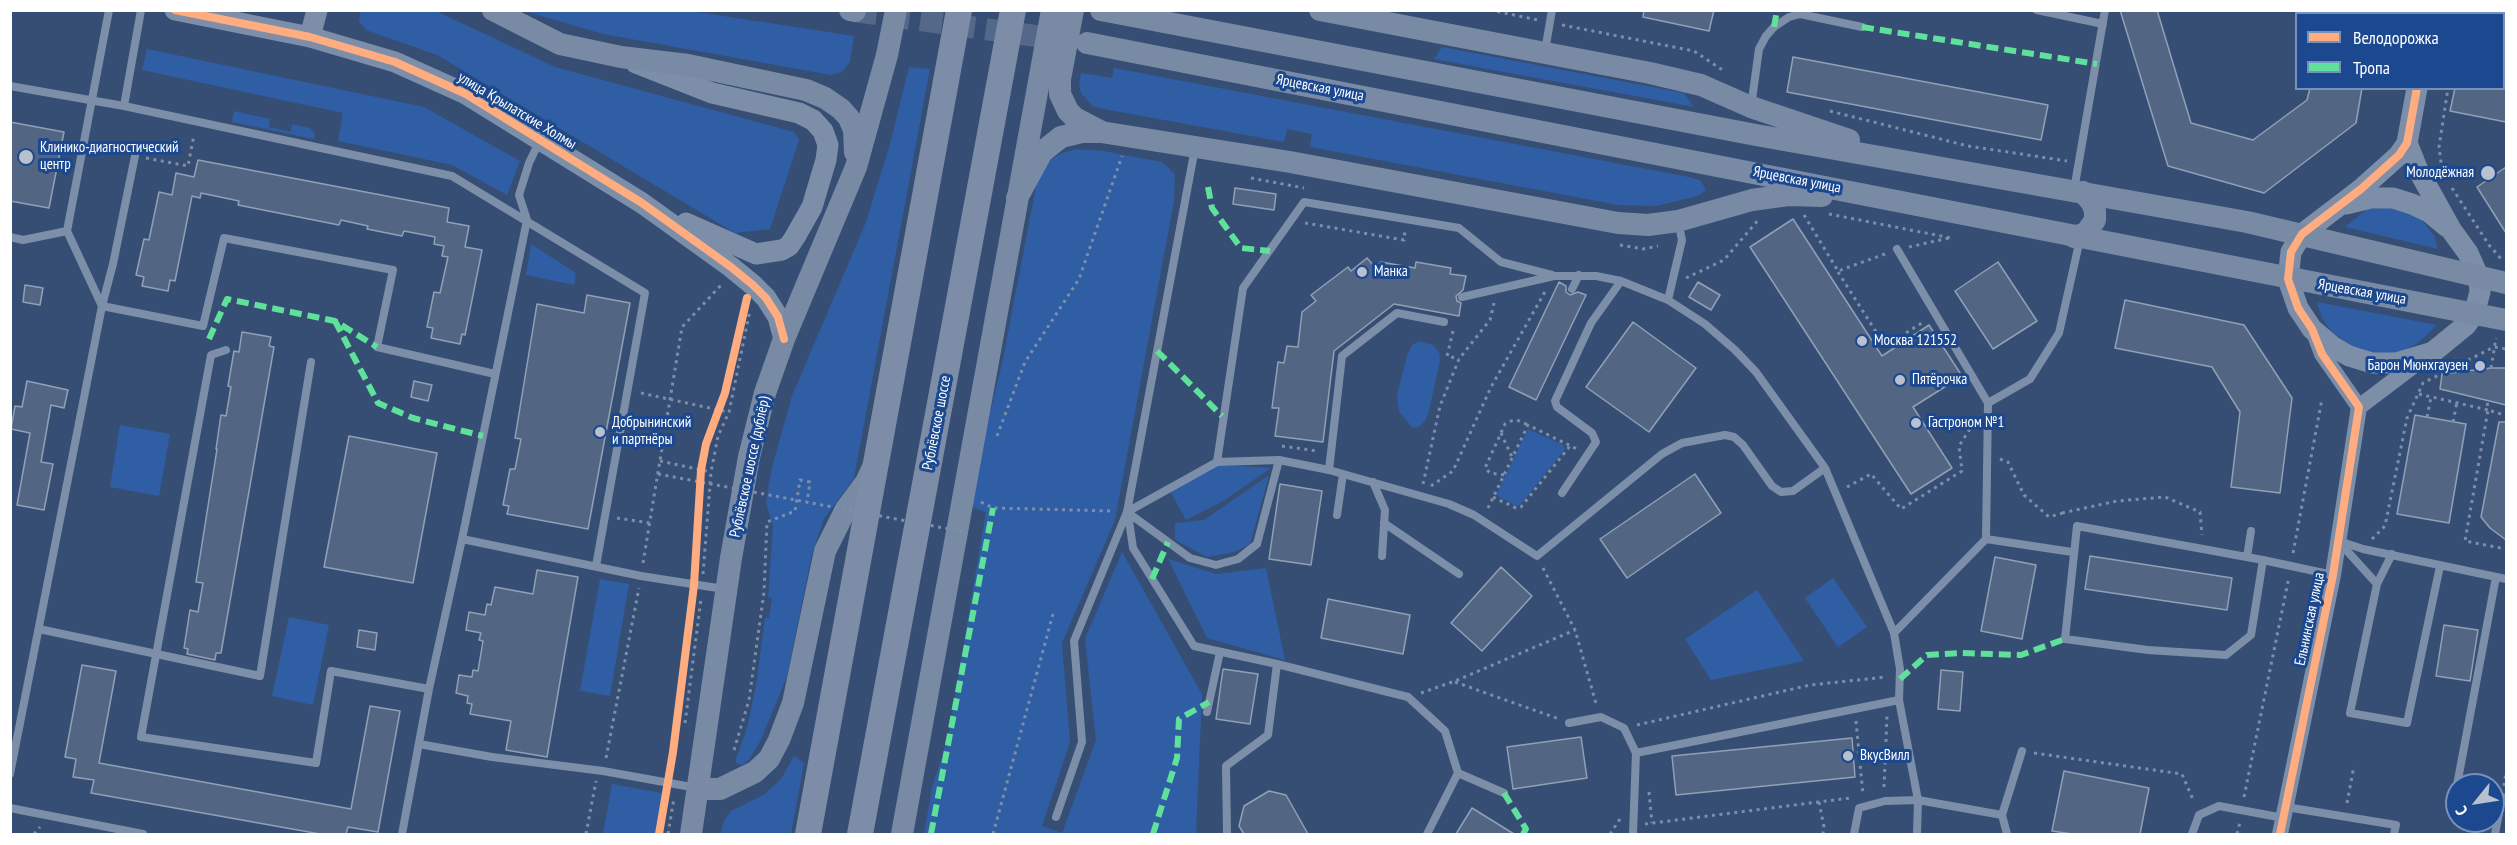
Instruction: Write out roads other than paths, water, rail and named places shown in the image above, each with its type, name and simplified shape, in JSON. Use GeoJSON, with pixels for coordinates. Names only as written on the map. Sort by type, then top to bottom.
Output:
{"type":"FeatureCollection","features":[{"type":"Feature","properties":{"kind":"main road"},"geometry":{"type":"LineString","coordinates":[[493,10],[560,44],[621,57],[688,65],[806,90],[825,98],[849,118],[854,130],[856,167]]}},
{"type":"Feature","properties":{"kind":"main road"},"geometry":{"type":"LineString","coordinates":[[850,10],[855,11]]}},
{"type":"Feature","properties":{"kind":"main road","name":"Рублёвское шоссе (дублёр)"},"geometry":{"type":"LineString","coordinates":[[691,834],[726,589],[749,458],[765,393],[784,339],[856,167],[887,55],[896,10]]}},
{"type":"Feature","properties":{"kind":"main road"},"geometry":{"type":"LineString","coordinates":[[808,834],[959,10]]}},
{"type":"Feature","properties":{"kind":"main road","name":"Рублёвское шоссе"},"geometry":{"type":"LineString","coordinates":[[860,834],[1012,10]]}},
{"type":"Feature","properties":{"kind":"main road"},"geometry":{"type":"LineString","coordinates":[[902,834],[1052,10]]}},
{"type":"Feature","properties":{"kind":"main road"},"geometry":{"type":"LineString","coordinates":[[1073,10],[1060,79],[1060,94],[1068,111],[1075,118],[1101,132]]}},
{"type":"Feature","properties":{"kind":"main road"},"geometry":{"type":"LineString","coordinates":[[1101,10],[1756,135],[2078,191],[2302,234],[2506,283]]}},
{"type":"Feature","properties":{"kind":"main road"},"geometry":{"type":"LineString","coordinates":[[1320,10],[1545,51],[1701,85],[1751,107],[1918,163]]}},
{"type":"Feature","properties":{"kind":"main road","name":"Ярцевская улица"},"geometry":{"type":"LineString","coordinates":[[1087,44],[1883,197],[2474,314],[2501,328]]}},
{"type":"Feature","properties":{"kind":"main road"},"geometry":{"type":"LineString","coordinates":[[1017,198],[1042,152],[1065,135],[1082,132],[1101,132],[1290,162],[1618,223],[1648,225],[1678,221],[1752,200],[1788,195],[1883,197]]}},
{"type":"Feature","properties":{"kind":"main road"},"geometry":{"type":"LineString","coordinates":[[2077,237],[2086,233],[2095,219],[2092,203],[2078,191]]}},
{"type":"Feature","properties":{"kind":"main road"},"geometry":{"type":"LineString","coordinates":[[698,789],[720,789],[755,772],[769,759],[780,740],[793,703],[825,551],[846,509],[866,482],[880,449]]}},
{"type":"Feature","properties":{"kind":"street","name":"улица Крылатские Холмы"},"geometry":{"type":"LineString","coordinates":[[175,10],[232,16],[310,37],[395,62],[466,94],[642,203],[753,285],[778,317],[784,339]]}},
{"type":"Feature","properties":{"kind":"street"},"geometry":{"type":"LineString","coordinates":[[310,37],[317,10]]}},
{"type":"Feature","properties":{"kind":"street"},"geometry":{"type":"LineString","coordinates":[[621,57],[712,93],[799,113],[813,120],[823,131],[828,145],[826,160],[812,207],[795,237],[782,250],[756,254],[642,203]]}},
{"type":"Feature","properties":{"kind":"street"},"geometry":{"type":"LineString","coordinates":[[2418,90],[2407,143],[2387,168],[2302,234],[2291,252],[2288,279],[2298,308],[2313,329],[2332,346],[2349,356],[2372,363],[2396,363],[2433,352]]}},
{"type":"Feature","properties":{"kind":"street"},"geometry":{"type":"LineString","coordinates":[[2313,329],[2322,354],[2359,406],[2433,352],[2466,325],[2474,314],[2480,292],[2479,278],[2468,253],[2452,231],[2417,168],[2407,143]]}},
{"type":"Feature","properties":{"kind":"street"},"geometry":{"type":"LineString","coordinates":[[2337,207],[2354,200],[2393,198],[2429,212],[2452,231]]}},
{"type":"Feature","properties":{"kind":"street","name":"Ельнинская улица"},"geometry":{"type":"LineString","coordinates":[[2283,820],[2333,575],[2359,406]]}},
{"type":"Feature","properties":{"kind":"lane"},"geometry":{"type":"LineString","coordinates":[[102,306],[67,231],[109,10]]}},
{"type":"Feature","properties":{"kind":"lane"},"geometry":{"type":"LineString","coordinates":[[124,106],[141,10]]}},
{"type":"Feature","properties":{"kind":"lane"},"geometry":{"type":"LineString","coordinates":[[1545,51],[1552,10]]}},
{"type":"Feature","properties":{"kind":"lane"},"geometry":{"type":"LineString","coordinates":[[2037,10],[2103,24]]}},
{"type":"Feature","properties":{"kind":"lane"},"geometry":{"type":"LineString","coordinates":[[2078,191],[2080,163],[2105,10]]}},
{"type":"Feature","properties":{"kind":"lane"},"geometry":{"type":"LineString","coordinates":[[1751,107],[1760,49],[1766,36],[1774,27],[1789,17],[1800,14],[1862,27]]}},
{"type":"Feature","properties":{"kind":"lane"},"geometry":{"type":"LineString","coordinates":[[10,86],[92,99],[452,176],[645,293],[596,566]]}},
{"type":"Feature","properties":{"kind":"lane"},"geometry":{"type":"LineString","coordinates":[[402,834],[429,689],[527,220],[519,195],[529,163],[540,140]]}},
{"type":"Feature","properties":{"kind":"lane"},"geometry":{"type":"LineString","coordinates":[[1056,817],[1082,742],[1074,641],[1127,512],[1195,147]]}},
{"type":"Feature","properties":{"kind":"lane"},"geometry":{"type":"LineString","coordinates":[[10,774],[102,306],[135,156]]}},
{"type":"Feature","properties":{"kind":"lane"},"geometry":{"type":"LineString","coordinates":[[1217,462],[1243,288],[1304,202],[1459,228],[1501,262],[1554,276]]}},
{"type":"Feature","properties":{"kind":"lane"},"geometry":{"type":"LineString","coordinates":[[1668,300],[1682,240],[1678,221]]}},
{"type":"Feature","properties":{"kind":"lane"},"geometry":{"type":"LineString","coordinates":[[10,237],[23,240],[67,231]]}},
{"type":"Feature","properties":{"kind":"lane"},"geometry":{"type":"LineString","coordinates":[[1988,403],[2030,379],[2059,333],[2077,237]]}},
{"type":"Feature","properties":{"kind":"lane"},"geometry":{"type":"LineString","coordinates":[[102,306],[202,326],[224,238],[393,270],[377,347],[495,374]]}},
{"type":"Feature","properties":{"kind":"lane"},"geometry":{"type":"LineString","coordinates":[[1894,633],[1986,539],[1988,403],[1897,249]]}},
{"type":"Feature","properties":{"kind":"lane"},"geometry":{"type":"LineString","coordinates":[[1572,289],[1579,275]]}},
{"type":"Feature","properties":{"kind":"lane"},"geometry":{"type":"LineString","coordinates":[[1462,297],[1554,276],[1579,275],[1622,281],[1668,300],[1704,324],[1735,350],[1756,372],[1825,468],[1894,633],[1900,669],[1899,700],[1918,800],[1917,834]]}},
{"type":"Feature","properties":{"kind":"lane"},"geometry":{"type":"LineString","coordinates":[[1562,493],[1596,446],[1594,436],[1559,409],[1555,401],[1594,318],[1622,281]]}},
{"type":"Feature","properties":{"kind":"lane"},"geometry":{"type":"LineString","coordinates":[[1329,470],[1342,356],[1396,314],[1444,322]]}},
{"type":"Feature","properties":{"kind":"lane"},"geometry":{"type":"LineString","coordinates":[[226,350],[211,355],[141,737],[316,763],[331,671],[429,689]]}},
{"type":"Feature","properties":{"kind":"lane"},"geometry":{"type":"LineString","coordinates":[[39,629],[260,676],[311,362]]}},
{"type":"Feature","properties":{"kind":"lane"},"geometry":{"type":"LineString","coordinates":[[1127,512],[1217,462],[1279,460],[1329,470],[1420,494],[1474,515],[1537,556],[1662,454],[1682,443],[1725,435],[1734,437],[1743,445],[1772,486],[1781,492],[1793,491],[1825,468]]}},
{"type":"Feature","properties":{"kind":"lane"},"geometry":{"type":"LineString","coordinates":[[1127,512],[1190,558],[1216,565],[1238,560],[1257,544],[1279,460]]}},
{"type":"Feature","properties":{"kind":"lane"},"geometry":{"type":"LineString","coordinates":[[1337,516],[1343,474]]}},
{"type":"Feature","properties":{"kind":"lane"},"geometry":{"type":"LineString","coordinates":[[1373,482],[1385,510],[1382,556]]}},
{"type":"Feature","properties":{"kind":"lane"},"geometry":{"type":"LineString","coordinates":[[1127,512],[1133,548],[1194,646],[1408,697],[1445,731],[1458,773],[1426,834]]}},
{"type":"Feature","properties":{"kind":"lane"},"geometry":{"type":"LineString","coordinates":[[1384,523],[1459,574]]}},
{"type":"Feature","properties":{"kind":"lane"},"geometry":{"type":"LineString","coordinates":[[2263,560],[2251,635],[2226,655],[2148,650],[2065,639],[2072,552],[2077,526],[2263,560],[2333,575]]}},
{"type":"Feature","properties":{"kind":"lane"},"geometry":{"type":"LineString","coordinates":[[2247,557],[2251,531]]}},
{"type":"Feature","properties":{"kind":"lane"},"geometry":{"type":"LineString","coordinates":[[462,539],[641,576],[726,589]]}},
{"type":"Feature","properties":{"kind":"lane"},"geometry":{"type":"LineString","coordinates":[[1986,539],[2072,552]]}},
{"type":"Feature","properties":{"kind":"lane"},"geometry":{"type":"LineString","coordinates":[[2339,541],[2363,549],[2506,579]]}},
{"type":"Feature","properties":{"kind":"lane"},"geometry":{"type":"LineString","coordinates":[[2339,541],[2377,584]]}},
{"type":"Feature","properties":{"kind":"lane"},"geometry":{"type":"LineString","coordinates":[[2392,554],[2377,584],[2350,713],[2407,723],[2440,566]]}},
{"type":"Feature","properties":{"kind":"lane"},"geometry":{"type":"LineString","coordinates":[[2459,773],[2496,577]]}},
{"type":"Feature","properties":{"kind":"lane"},"geometry":{"type":"LineString","coordinates":[[1207,712],[1220,652]]}},
{"type":"Feature","properties":{"kind":"lane"},"geometry":{"type":"LineString","coordinates":[[1227,834],[1226,766],[1268,735],[1277,664]]}},
{"type":"Feature","properties":{"kind":"lane"},"geometry":{"type":"LineString","coordinates":[[1636,753],[1899,700]]}},
{"type":"Feature","properties":{"kind":"lane"},"geometry":{"type":"LineString","coordinates":[[1569,723],[1600,717],[1624,728],[1636,753],[1633,830]]}},
{"type":"Feature","properties":{"kind":"lane"},"geometry":{"type":"LineString","coordinates":[[419,744],[492,757],[601,771],[698,789]]}},
{"type":"Feature","properties":{"kind":"lane"},"geometry":{"type":"LineString","coordinates":[[2007,834],[2002,815],[2022,751]]}},
{"type":"Feature","properties":{"kind":"lane"},"geometry":{"type":"LineString","coordinates":[[1458,773],[1504,793]]}},
{"type":"Feature","properties":{"kind":"lane"},"geometry":{"type":"LineString","coordinates":[[1854,834],[1859,808],[1884,798],[1918,800],[2002,815]]}},
{"type":"Feature","properties":{"kind":"lane"},"geometry":{"type":"LineString","coordinates":[[2192,834],[2199,815],[2219,806],[2283,820],[2344,817],[2396,825],[2394,834]]}},
{"type":"Feature","properties":{"kind":"lane"},"geometry":{"type":"LineString","coordinates":[[10,808],[143,834]]}},
{"type":"Feature","properties":{"kind":"tunnel"},"geometry":{"type":"LineString","coordinates":[[855,11],[1064,40]]}},
{"type":"Feature","properties":{"kind":"place","name":"Клинико-диагностический центр"},"geometry":{"type":"Point","coordinates":[26,157]}},
{"type":"Feature","properties":{"kind":"place","name":"Молодёжная"},"geometry":{"type":"Point","coordinates":[2488,173]}},
{"type":"Feature","properties":{"kind":"place","name":"Манка"},"geometry":{"type":"Point","coordinates":[1362,272]}},
{"type":"Feature","properties":{"kind":"place","name":"Москва 121552"},"geometry":{"type":"Point","coordinates":[1862,341]}},
{"type":"Feature","properties":{"kind":"place","name":"Барон Мюнхгаузен"},"geometry":{"type":"Point","coordinates":[2480,366]}},
{"type":"Feature","properties":{"kind":"place","name":"Пятёрочка"},"geometry":{"type":"Point","coordinates":[1900,380]}},
{"type":"Feature","properties":{"kind":"place","name":"Гастроном №1"},"geometry":{"type":"Point","coordinates":[1916,423]}},
{"type":"Feature","properties":{"kind":"place","name":"Добрынинский и партнёры"},"geometry":{"type":"Point","coordinates":[600,432]}},
{"type":"Feature","properties":{"kind":"place","name":"ВкусВилл"},"geometry":{"type":"Point","coordinates":[1848,756]}}]}
